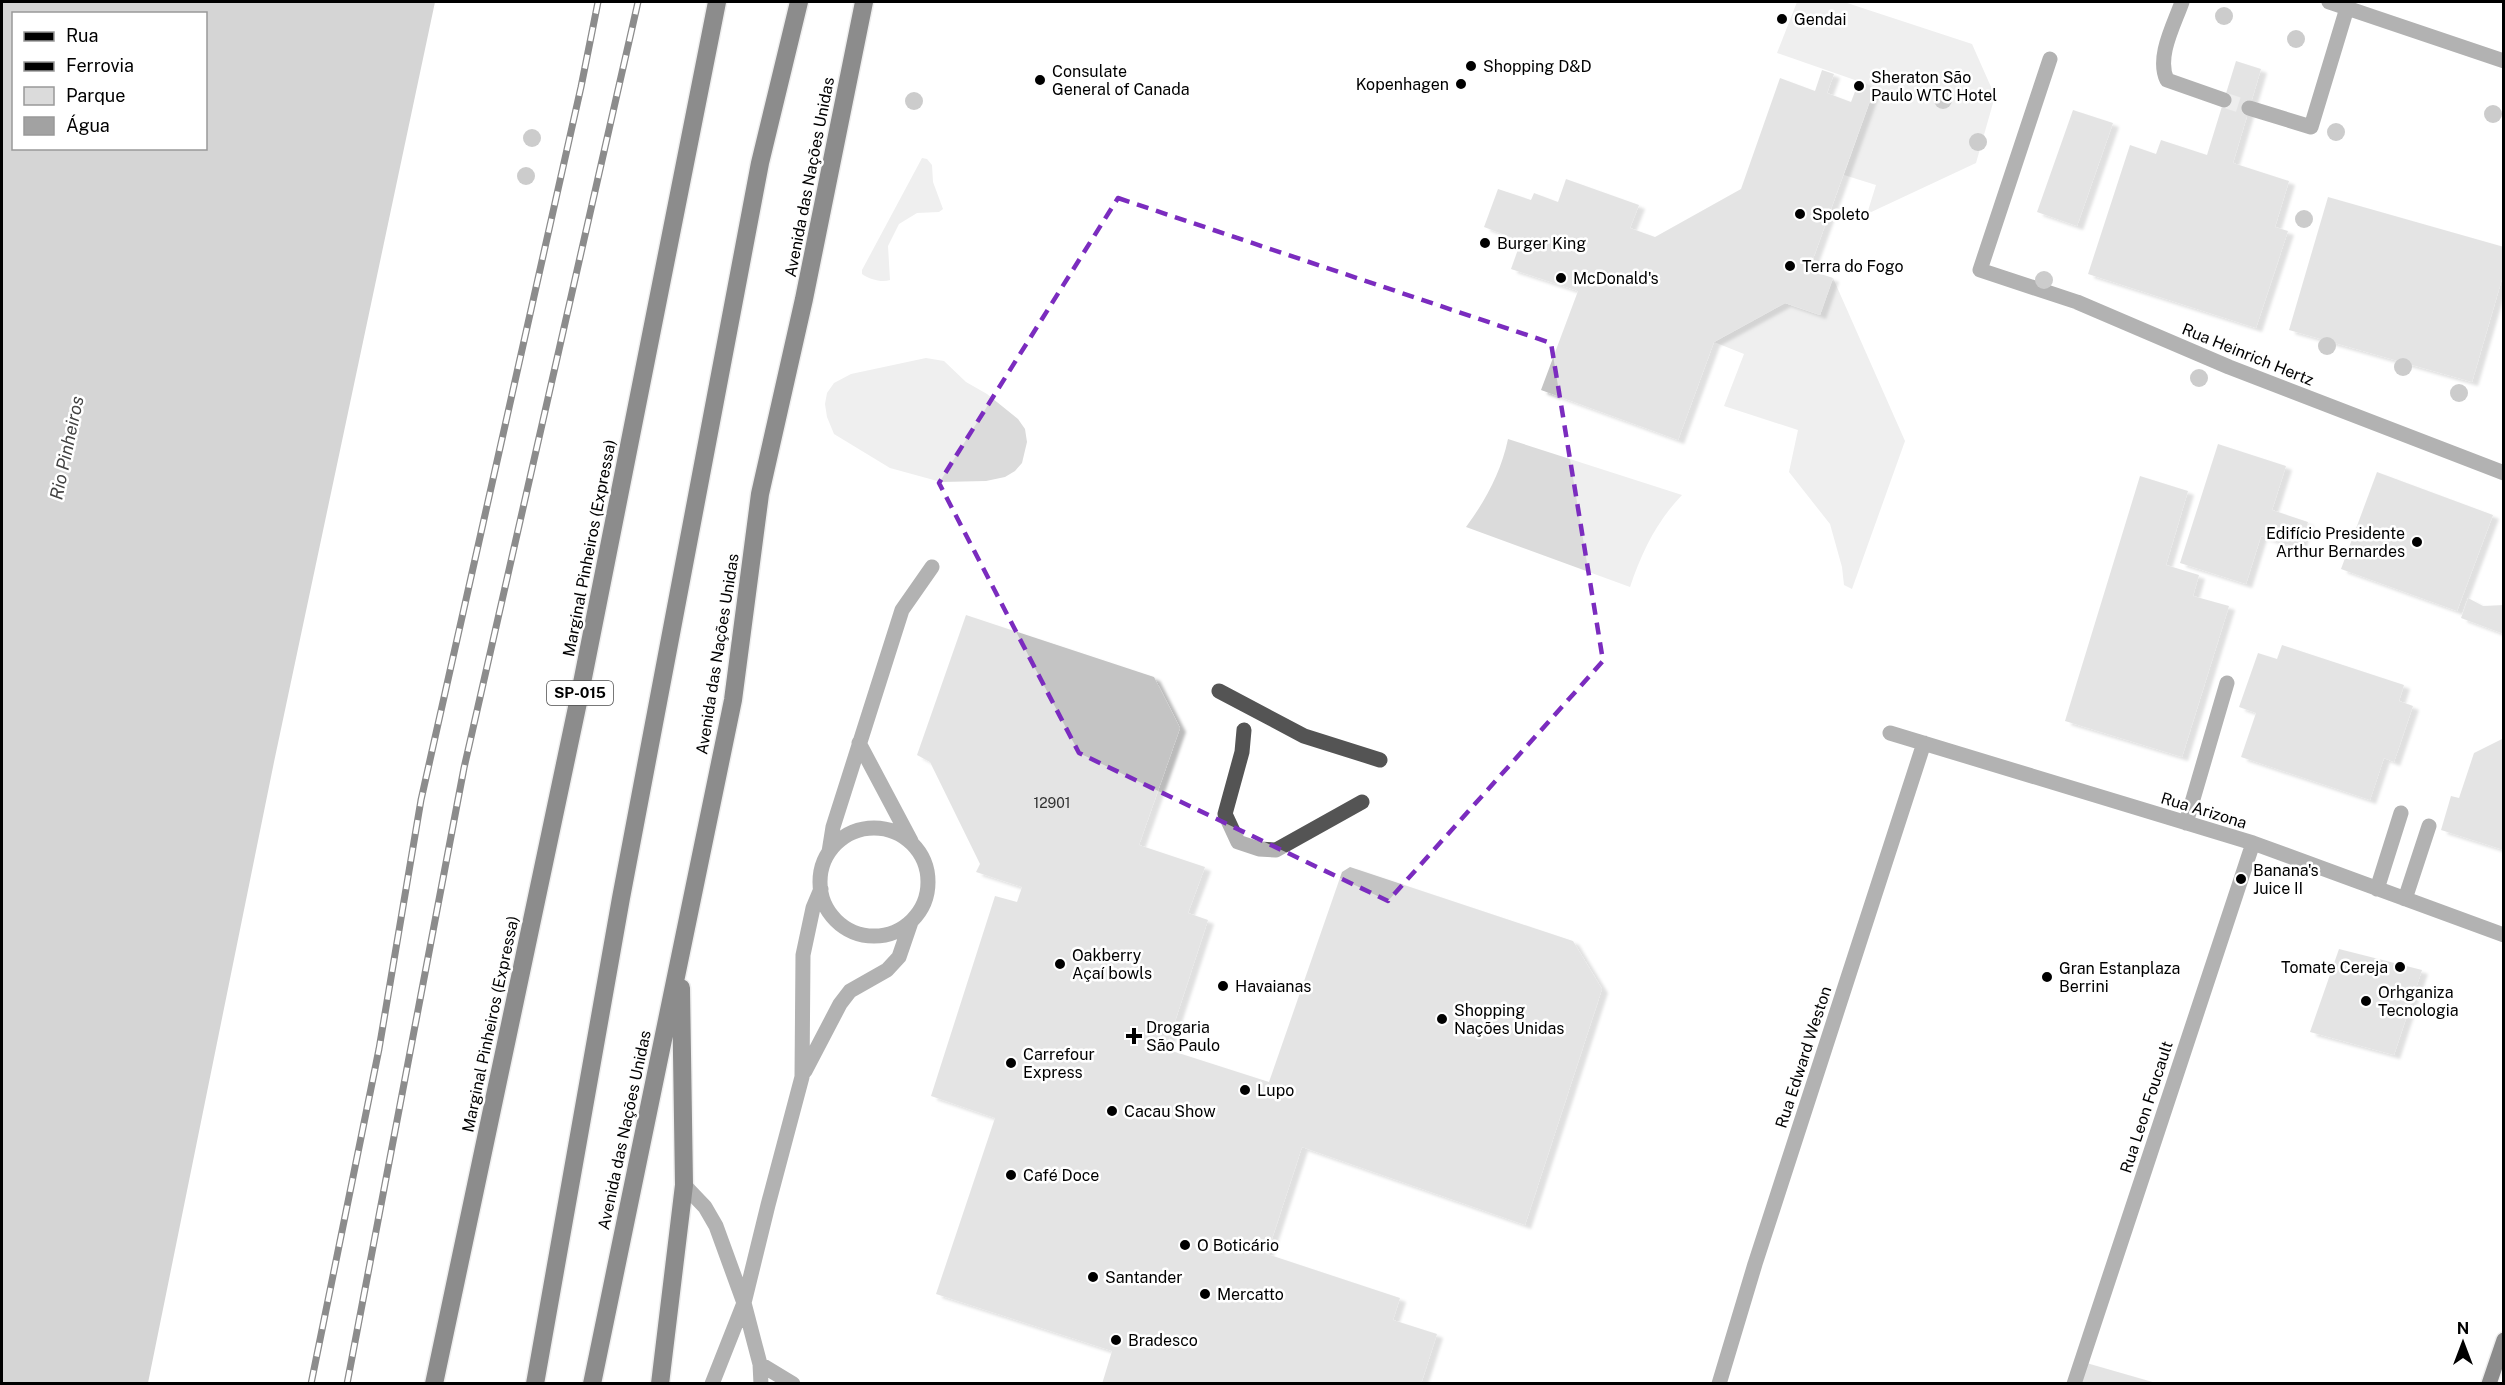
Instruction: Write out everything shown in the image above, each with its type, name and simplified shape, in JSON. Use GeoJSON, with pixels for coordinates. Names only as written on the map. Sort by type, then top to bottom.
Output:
{"type":"FeatureCollection","features":[{"type":"Feature","properties":{"kind":"highway","name":"Marginal Pinheiros (Expressa)"},"geometry":{"type":"LineString","coordinates":[[434,1383],[580,693],[717,2]]}},
{"type":"Feature","properties":{"kind":"highway"},"geometry":{"type":"LineString","coordinates":[[535,1383],[621,898],[760,163],[799,2]]}},
{"type":"Feature","properties":{"kind":"highway","name":"Avenida das Nações Unidas"},"geometry":{"type":"LineString","coordinates":[[592,1383],[733,700],[760,494],[804,299],[864,2]]}},
{"type":"Feature","properties":{"kind":"highway"},"geometry":{"type":"LineString","coordinates":[[660,1383],[684,1185],[681,951]]}},
{"type":"Feature","properties":{"kind":"main road"},"geometry":{"type":"LineString","coordinates":[[2488,1383],[2504,1340]]}},
{"type":"Feature","properties":{"kind":"street"},"geometry":{"type":"LineString","coordinates":[[2182,2],[2163,58],[2162,69],[2167,80],[2224,100]]}},
{"type":"Feature","properties":{"kind":"street"},"geometry":{"type":"LineString","coordinates":[[2329,2],[2504,61]]}},
{"type":"Feature","properties":{"kind":"street"},"geometry":{"type":"LineString","coordinates":[[2249,108],[2311,127],[2347,8]]}},
{"type":"Feature","properties":{"kind":"street","name":"Rua Heinrich Hertz"},"geometry":{"type":"LineString","coordinates":[[2050,59],[1980,270],[2077,302],[2229,367],[2504,473]]}},
{"type":"Feature","properties":{"kind":"street"},"geometry":{"type":"LineString","coordinates":[[828,855],[833,827],[902,610],[932,567]]}},
{"type":"Feature","properties":{"kind":"street"},"geometry":{"type":"LineString","coordinates":[[2186,824],[2227,683]]}},
{"type":"Feature","properties":{"kind":"street"},"geometry":{"type":"LineString","coordinates":[[1219,692],[1304,736],[1380,760]]}},
{"type":"Feature","properties":{"kind":"street"},"geometry":{"type":"LineString","coordinates":[[1244,730],[1242,752],[1225,814],[1239,842],[1259,849],[1276,850],[1362,802]]}},
{"type":"Feature","properties":{"kind":"street","name":"Rua Arizona"},"geometry":{"type":"LineString","coordinates":[[1890,733],[2253,843],[2504,935]]}},
{"type":"Feature","properties":{"kind":"street"},"geometry":{"type":"LineString","coordinates":[[859,743],[912,844],[922,858],[927,875],[927,892],[921,909],[910,922],[896,932],[865,936],[839,924],[829,913],[820,879],[824,861],[834,846],[848,834],[865,829],[882,829],[899,834],[912,844]]}},
{"type":"Feature","properties":{"kind":"street","name":"Rua Edward Weston"},"geometry":{"type":"LineString","coordinates":[[1719,1383],[1755,1264],[1924,743]]}},
{"type":"Feature","properties":{"kind":"street"},"geometry":{"type":"LineString","coordinates":[[2377,889],[2401,813]]}},
{"type":"Feature","properties":{"kind":"street"},"geometry":{"type":"LineString","coordinates":[[2405,899],[2429,826]]}},
{"type":"Feature","properties":{"kind":"street","name":"Rua Leon Foucault"},"geometry":{"type":"LineString","coordinates":[[2074,1383],[2253,843]]}},
{"type":"Feature","properties":{"kind":"street"},"geometry":{"type":"LineString","coordinates":[[712,1383],[744,1303],[802,1077],[803,956],[813,908],[821,889]]}},
{"type":"Feature","properties":{"kind":"street"},"geometry":{"type":"LineString","coordinates":[[802,1077],[840,1004],[850,991],[887,970],[899,957],[910,922]]}},
{"type":"Feature","properties":{"kind":"street"},"geometry":{"type":"LineString","coordinates":[[684,1185],[705,1207],[716,1226],[744,1303],[760,1364],[760,1383]]}},
{"type":"Feature","properties":{"kind":"street"},"geometry":{"type":"LineString","coordinates":[[760,1364],[793,1383]]}},
{"type":"Feature","properties":{"kind":"highlighted area"},"geometry":{"type":"Polygon","coordinates":[[[1118,198],[1551,343],[1603,661],[1388,901],[1079,753],[939,483],[1118,198]]]}},
{"type":"Feature","properties":{"kind":"green space"},"geometry":{"type":"Polygon","coordinates":[[[1797,2],[1844,2],[1972,44],[1995,96],[1976,163],[1867,214],[1876,185],[1844,175],[1875,87],[1777,53],[1797,2]]]}},
{"type":"Feature","properties":{"kind":"green space"},"geometry":{"type":"Polygon","coordinates":[[[922,158],[927,159],[932,165],[933,182],[943,209],[939,212],[917,213],[899,224],[888,246],[890,280],[879,281],[868,277],[862,274],[862,270],[922,158]]]}},
{"type":"Feature","properties":{"kind":"green space"},"geometry":{"type":"Polygon","coordinates":[[[1833,278],[1905,441],[1852,589],[1844,585],[1842,567],[1830,524],[1789,472],[1798,430],[1724,406],[1744,354],[1714,342],[1785,303],[1820,315],[1833,278]]]}},
{"type":"Feature","properties":{"kind":"green space"},"geometry":{"type":"Polygon","coordinates":[[[926,358],[944,361],[966,382],[987,394],[1018,419],[1025,429],[1027,442],[1022,463],[1015,471],[1005,477],[986,481],[941,482],[890,468],[834,434],[827,417],[825,404],[827,393],[834,383],[851,374],[926,358]]]}},
{"type":"Feature","properties":{"kind":"green space"},"geometry":{"type":"Polygon","coordinates":[[[1508,439],[1682,495],[1651,538],[1630,587],[1466,527],[1492,485],[1508,439]]]}},
{"type":"Feature","properties":{"kind":"water","name":"Rio Pinheiros"},"geometry":{"type":"Polygon","coordinates":[[[2,2],[435,2],[274,762],[148,1383],[2,1383],[2,2]]]}},
{"type":"Feature","properties":{"kind":"building"},"geometry":{"type":"Polygon","coordinates":[[[2236,61],[2261,69],[2233,163],[2289,181],[2275,227],[2288,231],[2256,328],[2088,274],[2130,145],[2156,154],[2161,140],[2207,155],[2236,61]]]}},
{"type":"Feature","properties":{"kind":"building"},"geometry":{"type":"Polygon","coordinates":[[[1822,70],[1834,74],[1827,93],[1851,102],[1859,81],[1875,87],[1809,270],[1833,278],[1820,315],[1785,303],[1714,342],[1678,440],[1541,390],[1578,291],[1511,269],[1521,241],[1484,227],[1498,189],[1531,200],[1534,193],[1558,202],[1566,179],[1639,205],[1630,228],[1655,237],[1741,189],[1780,78],[1815,91],[1822,70]]]}},
{"type":"Feature","properties":{"kind":"building"},"geometry":{"type":"Polygon","coordinates":[[[2073,110],[2113,123],[2077,226],[2037,212],[2073,110]]]}},
{"type":"Feature","properties":{"kind":"building"},"geometry":{"type":"Polygon","coordinates":[[[2328,197],[2504,247],[2504,272],[2472,382],[2289,330],[2328,197]]]}},
{"type":"Feature","properties":{"kind":"building"},"geometry":{"type":"Polygon","coordinates":[[[2218,444],[2286,466],[2272,510],[2308,522],[2299,548],[2261,536],[2246,584],[2180,563],[2218,444]]]}},
{"type":"Feature","properties":{"kind":"building","name":"Edifício Presidente Arthur Bernardes"},"geometry":{"type":"Polygon","coordinates":[[[2377,472],[2493,515],[2457,611],[2341,569],[2377,472]]]}},
{"type":"Feature","properties":{"kind":"building"},"geometry":{"type":"Polygon","coordinates":[[[2140,476],[2188,491],[2166,565],[2199,575],[2193,596],[2229,606],[2182,757],[2065,721],[2140,476]]]}},
{"type":"Feature","properties":{"kind":"building"},"geometry":{"type":"Polygon","coordinates":[[[2468,598],[2483,606],[2504,605],[2504,634],[2461,618],[2468,598]]]}},
{"type":"Feature","properties":{"kind":"building","name":"Shopping Nações Unidas"},"geometry":{"type":"Polygon","coordinates":[[[966,615],[1154,677],[1180,728],[1139,845],[1205,867],[1188,913],[1208,920],[1166,1049],[1269,1082],[1342,872],[1350,867],[1573,941],[1602,989],[1525,1225],[1302,1147],[1267,1254],[1400,1298],[1393,1320],[1437,1334],[1421,1384],[1102,1384],[1112,1351],[936,1294],[995,1118],[931,1096],[995,896],[1017,902],[1022,887],[976,872],[980,864],[930,762],[917,755],[966,615]]]}},
{"type":"Feature","properties":{"kind":"building"},"geometry":{"type":"Polygon","coordinates":[[[2282,645],[2404,685],[2399,701],[2413,706],[2394,762],[2384,758],[2370,800],[2241,757],[2256,713],[2239,707],[2258,653],[2277,659],[2282,645]]]}},
{"type":"Feature","properties":{"kind":"building"},"geometry":{"type":"Polygon","coordinates":[[[2504,738],[2504,850],[2441,830],[2451,796],[2459,798],[2474,753],[2504,738]]]}},
{"type":"Feature","properties":{"kind":"building","name":"Orhganiza Tecnologia"},"geometry":{"type":"Polygon","coordinates":[[[2339,949],[2422,970],[2394,1055],[2310,1032],[2339,949]]]}},
{"type":"Feature","properties":{"kind":"building"},"geometry":{"type":"Polygon","coordinates":[[[2083,1362],[2156,1383],[2156,1384],[2078,1384],[2083,1362]]]}},
{"type":"Feature","properties":{"kind":"tunnel"},"geometry":{"type":"LineString","coordinates":[[2224,100],[2249,108]]}},
{"type":"Feature","properties":{"kind":"railway"},"geometry":{"type":"LineString","coordinates":[[311,1384],[379,1049],[421,800],[581,87],[598,2]]}},
{"type":"Feature","properties":{"kind":"railway"},"geometry":{"type":"LineString","coordinates":[[347,1384],[464,768],[638,2]]}},
{"type":"Feature","properties":{"kind":"place","name":"Gendai"},"geometry":{"type":"Point","coordinates":[1782,19]}},
{"type":"Feature","properties":{"kind":"place","name":"Shopping D&D"},"geometry":{"type":"Point","coordinates":[1471,66]}},
{"type":"Feature","properties":{"kind":"place","name":"Consulate General of Canada"},"geometry":{"type":"Point","coordinates":[1040,80]}},
{"type":"Feature","properties":{"kind":"place","name":"Kopenhagen"},"geometry":{"type":"Point","coordinates":[1461,84]}},
{"type":"Feature","properties":{"kind":"place","name":"Sheraton São Paulo WTC Hotel"},"geometry":{"type":"Point","coordinates":[1859,86]}},
{"type":"Feature","properties":{"kind":"place","name":"Spoleto"},"geometry":{"type":"Point","coordinates":[1800,214]}},
{"type":"Feature","properties":{"kind":"place","name":"Burger King"},"geometry":{"type":"Point","coordinates":[1485,243]}},
{"type":"Feature","properties":{"kind":"place","name":"Terra do Fogo"},"geometry":{"type":"Point","coordinates":[1790,266]}},
{"type":"Feature","properties":{"kind":"place","name":"McDonald's"},"geometry":{"type":"Point","coordinates":[1561,278]}},
{"type":"Feature","properties":{"kind":"place","name":"Edifício Presidente Arthur Bernardes"},"geometry":{"type":"Point","coordinates":[2417,542]}},
{"type":"Feature","properties":{"kind":"place","name":"Banana's Juice II"},"geometry":{"type":"Point","coordinates":[2241,879]}},
{"type":"Feature","properties":{"kind":"place","name":"Oakberry Açaí bowls"},"geometry":{"type":"Point","coordinates":[1060,964]}},
{"type":"Feature","properties":{"kind":"place","name":"Tomate Cereja"},"geometry":{"type":"Point","coordinates":[2400,967]}},
{"type":"Feature","properties":{"kind":"place","name":"Gran Estanplaza Berrini"},"geometry":{"type":"Point","coordinates":[2047,977]}},
{"type":"Feature","properties":{"kind":"place","name":"Havaianas"},"geometry":{"type":"Point","coordinates":[1223,986]}},
{"type":"Feature","properties":{"kind":"place","name":"Orhganiza Tecnologia"},"geometry":{"type":"Point","coordinates":[2366,1001]}},
{"type":"Feature","properties":{"kind":"place","name":"Shopping Nações Unidas"},"geometry":{"type":"Point","coordinates":[1442,1019]}},
{"type":"Feature","properties":{"kind":"place","name":"Drogaria São Paulo"},"geometry":{"type":"Point","coordinates":[1134,1036]}},
{"type":"Feature","properties":{"kind":"place","name":"Carrefour Express"},"geometry":{"type":"Point","coordinates":[1011,1063]}},
{"type":"Feature","properties":{"kind":"place","name":"Lupo"},"geometry":{"type":"Point","coordinates":[1245,1090]}},
{"type":"Feature","properties":{"kind":"place","name":"Cacau Show"},"geometry":{"type":"Point","coordinates":[1112,1111]}},
{"type":"Feature","properties":{"kind":"place","name":"Café Doce"},"geometry":{"type":"Point","coordinates":[1011,1175]}},
{"type":"Feature","properties":{"kind":"place","name":"O Boticário"},"geometry":{"type":"Point","coordinates":[1185,1245]}},
{"type":"Feature","properties":{"kind":"place","name":"Santander"},"geometry":{"type":"Point","coordinates":[1093,1277]}},
{"type":"Feature","properties":{"kind":"place","name":"Mercatto"},"geometry":{"type":"Point","coordinates":[1205,1294]}},
{"type":"Feature","properties":{"kind":"place","name":"Bradesco"},"geometry":{"type":"Point","coordinates":[1116,1340]}}]}
